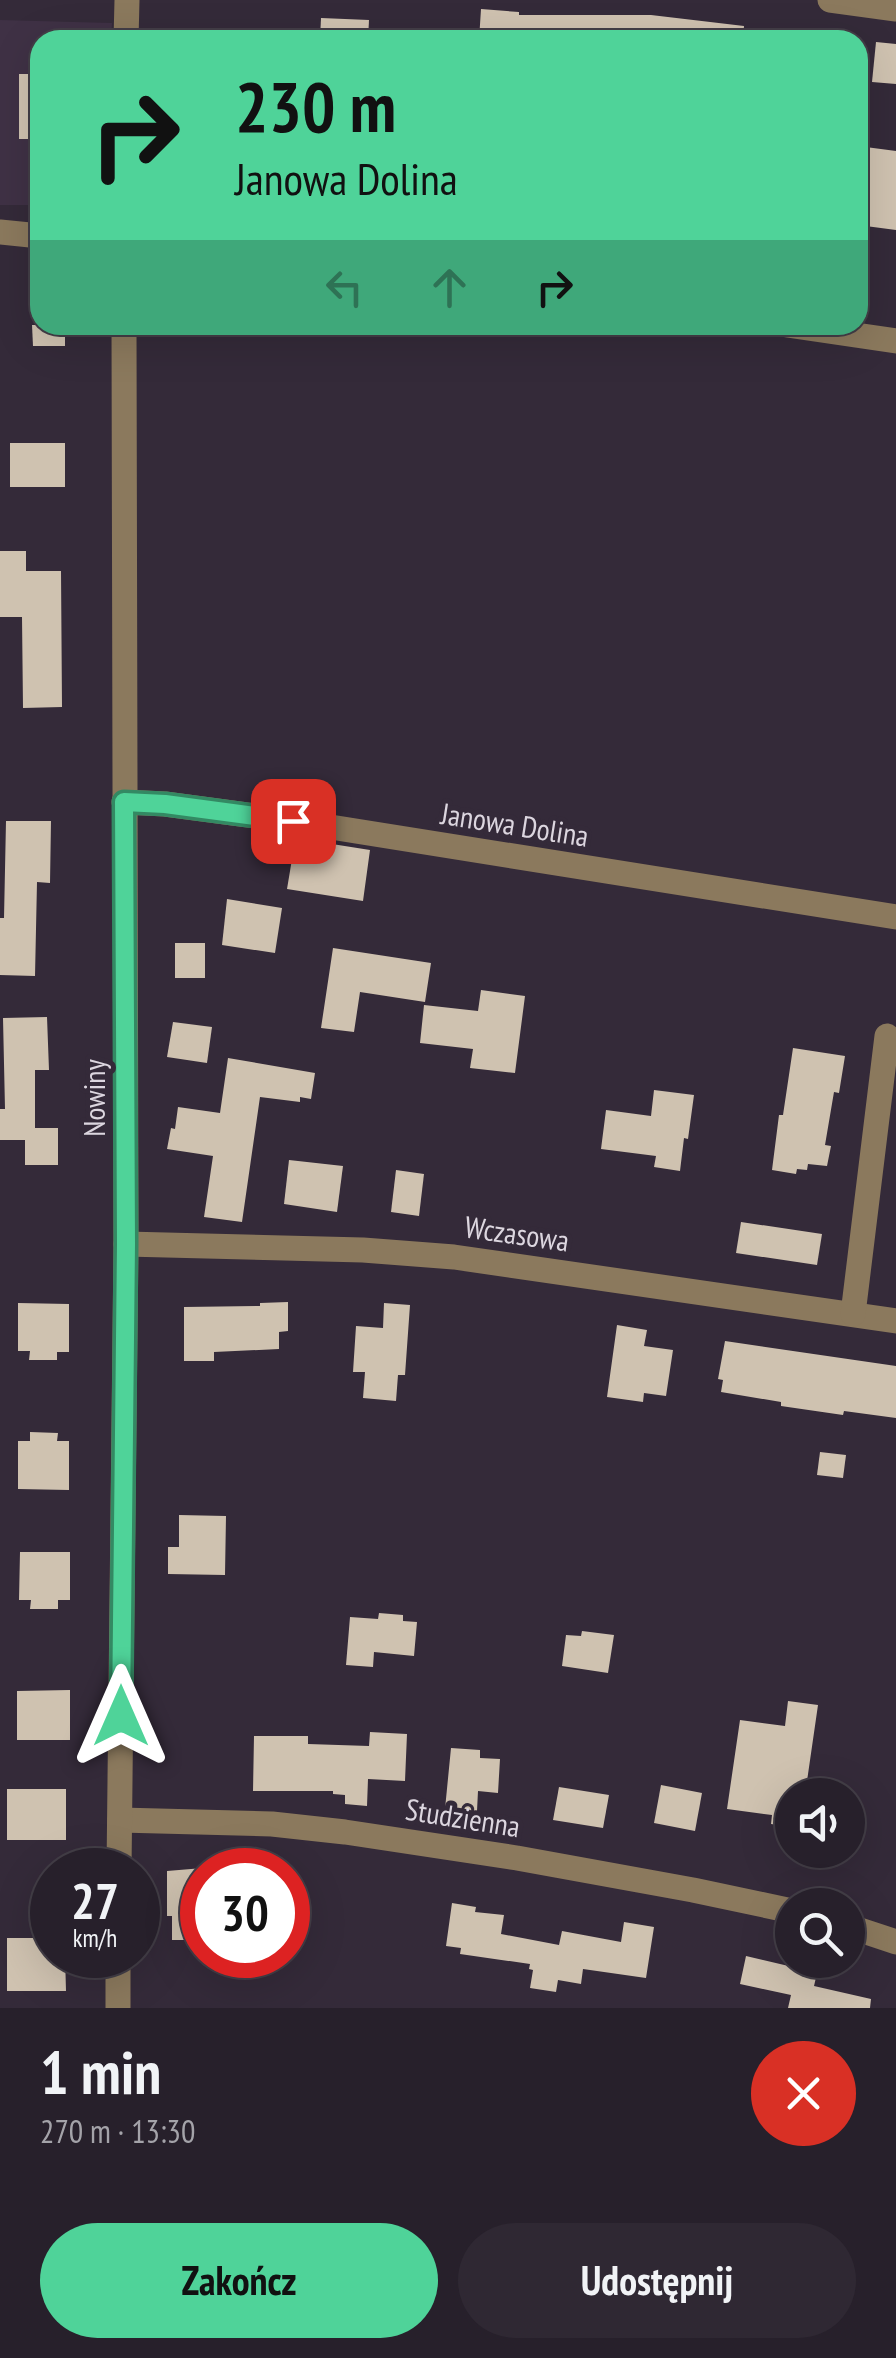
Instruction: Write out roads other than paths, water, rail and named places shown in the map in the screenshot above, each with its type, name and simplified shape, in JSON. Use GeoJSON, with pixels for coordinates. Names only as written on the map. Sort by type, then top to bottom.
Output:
{"type":"FeatureCollection","features":[{"type":"Feature","properties":{"kind":"street"},"geometry":{"type":"LineString","coordinates":[[126,30],[127,0]]}},
{"type":"Feature","properties":{"kind":"street"},"geometry":{"type":"LineString","coordinates":[[830,0],[896,9]]}},
{"type":"Feature","properties":{"kind":"street"},"geometry":{"type":"LineString","coordinates":[[0,232],[30,235]]}},
{"type":"Feature","properties":{"kind":"street","name":"Nowiny"},"geometry":{"type":"LineString","coordinates":[[119,1848],[126,1244],[124,335]]}},
{"type":"Feature","properties":{"kind":"street"},"geometry":{"type":"LineString","coordinates":[[855,335],[896,341]]}},
{"type":"Feature","properties":{"kind":"street","name":"Janowa Dolina"},"geometry":{"type":"LineString","coordinates":[[124,802],[293,821],[896,917]]}},
{"type":"Feature","properties":{"kind":"street"},"geometry":{"type":"LineString","coordinates":[[853,1314],[887,1036]]}},
{"type":"Feature","properties":{"kind":"street","name":"Wczasowa"},"geometry":{"type":"LineString","coordinates":[[126,1244],[454,1257],[896,1320]]}},
{"type":"Feature","properties":{"kind":"street","name":"Studzienna"},"geometry":{"type":"LineString","coordinates":[[120,1820],[272,1824],[345,1832],[510,1857],[775,1907]]}},
{"type":"Feature","properties":{"kind":"street"},"geometry":{"type":"LineString","coordinates":[[865,1932],[896,1942]]}},
{"type":"Feature","properties":{"kind":"street"},"geometry":{"type":"LineString","coordinates":[[118,1978],[118,2008]]}}]}
